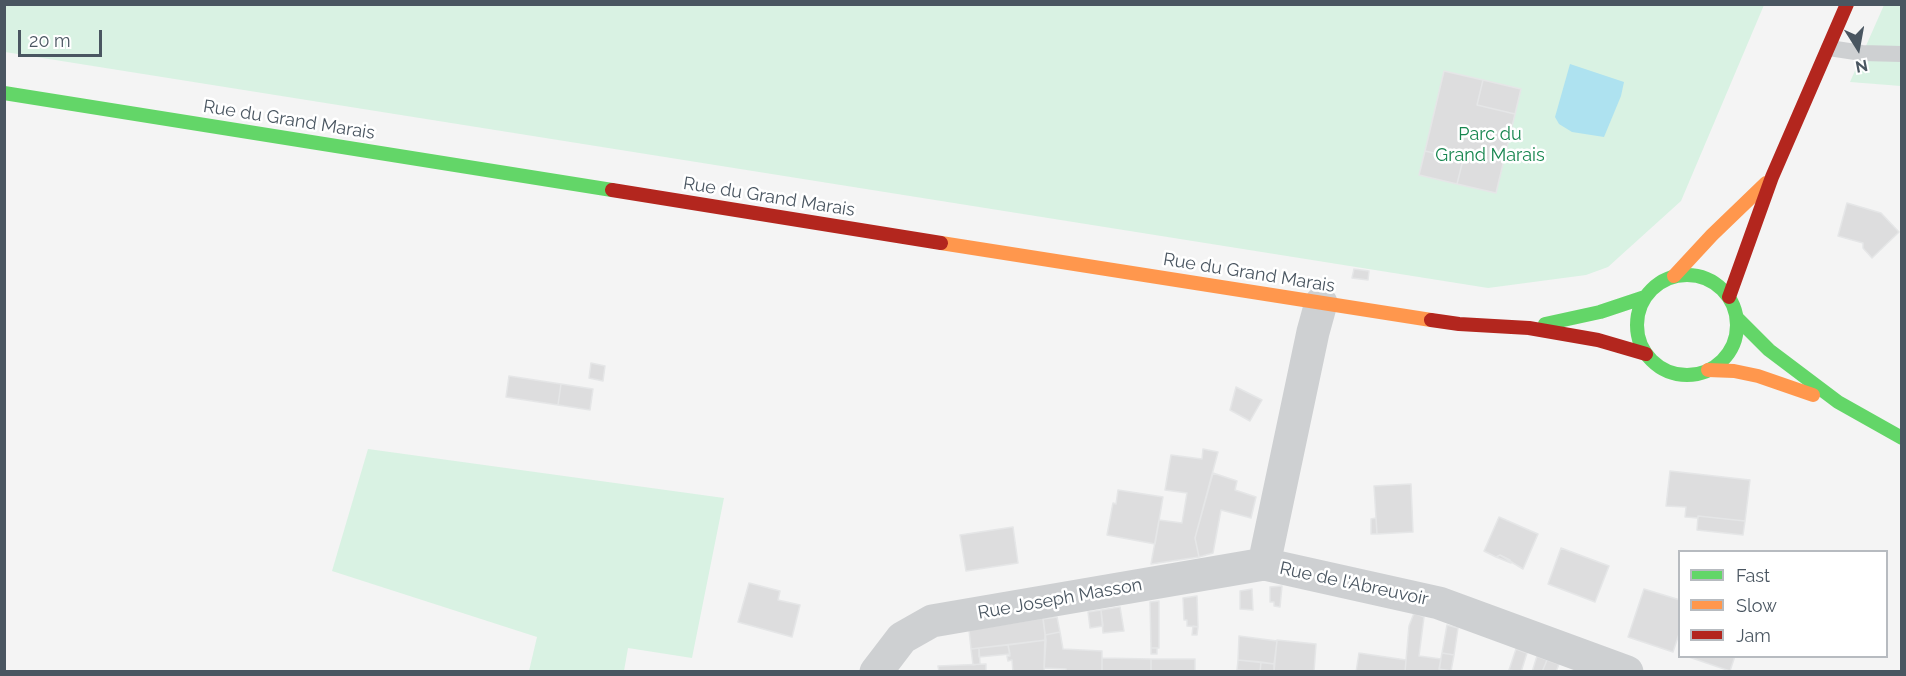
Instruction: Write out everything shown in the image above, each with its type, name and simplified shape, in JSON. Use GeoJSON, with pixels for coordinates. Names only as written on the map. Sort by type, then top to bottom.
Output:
{"type":"FeatureCollection","features":[{"type":"Feature","properties":{"kind":"street"},"geometry":{"type":"LineString","coordinates":[[1729,297],[1772,177],[1847,4]]}},
{"type":"Feature","properties":{"kind":"street","name":"Rue du Grand Marais"},"geometry":{"type":"LineString","coordinates":[[4,93],[1321,303],[1459,324],[1528,328],[1598,340],[1646,354]]}},
{"type":"Feature","properties":{"kind":"street"},"geometry":{"type":"LineString","coordinates":[[1674,276],[1712,235],[1772,177]]}},
{"type":"Feature","properties":{"kind":"street"},"geometry":{"type":"LineString","coordinates":[[1674,276],[1699,276],[1711,280],[1729,297],[1737,318],[1737,331],[1731,348],[1719,363],[1695,374],[1674,373],[1656,364],[1640,344],[1637,332],[1639,308],[1645,297],[1663,280],[1674,276]]}},
{"type":"Feature","properties":{"kind":"street","name":"Rue du Grand Marais"},"geometry":{"type":"LineString","coordinates":[[1528,328],[1600,312],[1645,297]]}},
{"type":"Feature","properties":{"kind":"street","name":"Rue de l'Abreuvoir"},"geometry":{"type":"LineString","coordinates":[[1321,303],[1264,564],[1439,603],[1627,672]]}},
{"type":"Feature","properties":{"kind":"street"},"geometry":{"type":"LineString","coordinates":[[1737,318],[1769,350],[1838,402],[1902,438]]}},
{"type":"Feature","properties":{"kind":"street"},"geometry":{"type":"LineString","coordinates":[[1708,370],[1734,371],[1758,376],[1792,389],[1838,402]]}},
{"type":"Feature","properties":{"kind":"street","name":"Rue Joseph Masson"},"geometry":{"type":"LineString","coordinates":[[876,672],[902,638],[932,621],[1264,564]]}},
{"type":"Feature","properties":{"kind":"lane"},"geometry":{"type":"LineString","coordinates":[[1829,48],[1863,53],[1902,54]]}},
{"type":"Feature","properties":{"kind":"green space","name":"Parc du Grand Marais"},"geometry":{"type":"Polygon","coordinates":[[[4,5],[1764,5],[1681,201],[1608,267],[1586,275],[1488,288],[5,52],[4,5]]]}},
{"type":"Feature","properties":{"kind":"green space"},"geometry":{"type":"Polygon","coordinates":[[[1884,5],[1901,5],[1901,86],[1850,82],[1884,5]]]}},
{"type":"Feature","properties":{"kind":"green space"},"geometry":{"type":"Polygon","coordinates":[[[368,449],[724,498],[692,658],[628,648],[624,671],[529,671],[537,637],[332,571],[368,449]]]}},
{"type":"Feature","properties":{"kind":"water"},"geometry":{"type":"Polygon","coordinates":[[[1570,64],[1624,82],[1621,96],[1604,137],[1572,132],[1559,124],[1555,117],[1570,64]]]}},
{"type":"Feature","properties":{"kind":"building"},"geometry":{"type":"Polygon","coordinates":[[[1444,71],[1483,80],[1477,105],[1515,114],[1496,193],[1457,184],[1463,160],[1425,151],[1444,71]]]}},
{"type":"Feature","properties":{"kind":"building"},"geometry":{"type":"Polygon","coordinates":[[[1483,80],[1521,89],[1515,114],[1477,105],[1483,80]]]}},
{"type":"Feature","properties":{"kind":"building"},"geometry":{"type":"Polygon","coordinates":[[[1425,151],[1463,160],[1457,184],[1419,175],[1425,151]]]}},
{"type":"Feature","properties":{"kind":"building"},"geometry":{"type":"Polygon","coordinates":[[[1847,203],[1881,213],[1899,232],[1872,258],[1863,248],[1863,243],[1838,236],[1847,203]]]}},
{"type":"Feature","properties":{"kind":"building"},"geometry":{"type":"Polygon","coordinates":[[[1354,269],[1369,271],[1368,280],[1352,278],[1354,269]]]}},
{"type":"Feature","properties":{"kind":"building"},"geometry":{"type":"Polygon","coordinates":[[[591,363],[605,366],[603,381],[589,378],[591,363]]]}},
{"type":"Feature","properties":{"kind":"building"},"geometry":{"type":"Polygon","coordinates":[[[509,376],[561,384],[558,405],[506,397],[509,376]]]}},
{"type":"Feature","properties":{"kind":"building"},"geometry":{"type":"Polygon","coordinates":[[[561,384],[593,389],[590,410],[558,405],[561,384]]]}},
{"type":"Feature","properties":{"kind":"building"},"geometry":{"type":"Polygon","coordinates":[[[1236,387],[1262,400],[1250,421],[1230,410],[1236,387]]]}},
{"type":"Feature","properties":{"kind":"building"},"geometry":{"type":"Polygon","coordinates":[[[1203,449],[1218,452],[1195,538],[1199,557],[1151,564],[1159,520],[1182,523],[1187,493],[1165,490],[1171,455],[1202,459],[1203,449]]]}},
{"type":"Feature","properties":{"kind":"building"},"geometry":{"type":"Polygon","coordinates":[[[1670,471],[1750,480],[1745,521],[1698,516],[1698,518],[1685,517],[1686,507],[1666,506],[1670,471]]]}},
{"type":"Feature","properties":{"kind":"building"},"geometry":{"type":"Polygon","coordinates":[[[1213,473],[1237,481],[1235,490],[1256,497],[1251,518],[1221,510],[1213,553],[1199,557],[1195,538],[1213,473]]]}},
{"type":"Feature","properties":{"kind":"building"},"geometry":{"type":"Polygon","coordinates":[[[1411,484],[1413,532],[1377,534],[1374,486],[1411,484]]]}},
{"type":"Feature","properties":{"kind":"building"},"geometry":{"type":"Polygon","coordinates":[[[1118,490],[1163,497],[1155,544],[1107,535],[1118,490]]]}},
{"type":"Feature","properties":{"kind":"building"},"geometry":{"type":"Polygon","coordinates":[[[1698,516],[1745,521],[1743,535],[1697,530],[1698,516]]]}},
{"type":"Feature","properties":{"kind":"building"},"geometry":{"type":"Polygon","coordinates":[[[1499,517],[1538,534],[1523,569],[1500,555],[1496,557],[1484,551],[1499,517]]]}},
{"type":"Feature","properties":{"kind":"building"},"geometry":{"type":"Polygon","coordinates":[[[1376,518],[1377,534],[1371,534],[1371,519],[1376,518]]]}},
{"type":"Feature","properties":{"kind":"building"},"geometry":{"type":"Polygon","coordinates":[[[1013,527],[1018,563],[966,571],[960,535],[1013,527]]]}},
{"type":"Feature","properties":{"kind":"building"},"geometry":{"type":"Polygon","coordinates":[[[1561,548],[1609,566],[1595,602],[1548,584],[1561,548]]]}},
{"type":"Feature","properties":{"kind":"building"},"geometry":{"type":"Polygon","coordinates":[[[1500,555],[1510,560],[1511,563],[1496,557],[1500,555]]]}},
{"type":"Feature","properties":{"kind":"building"},"geometry":{"type":"Polygon","coordinates":[[[749,583],[780,591],[778,600],[800,605],[792,637],[738,622],[749,583]]]}},
{"type":"Feature","properties":{"kind":"building"},"geometry":{"type":"Polygon","coordinates":[[[1282,586],[1280,607],[1274,606],[1274,602],[1270,602],[1270,587],[1282,586]]]}},
{"type":"Feature","properties":{"kind":"building"},"geometry":{"type":"Polygon","coordinates":[[[1252,589],[1253,610],[1240,609],[1240,591],[1252,589]]]}},
{"type":"Feature","properties":{"kind":"building"},"geometry":{"type":"Polygon","coordinates":[[[1644,589],[1678,599],[1678,637],[1673,652],[1628,637],[1644,589]]]}},
{"type":"Feature","properties":{"kind":"building"},"geometry":{"type":"Polygon","coordinates":[[[1197,596],[1198,627],[1187,626],[1187,620],[1184,620],[1183,598],[1197,596]]]}},
{"type":"Feature","properties":{"kind":"building"},"geometry":{"type":"Polygon","coordinates":[[[1159,601],[1159,648],[1151,648],[1150,602],[1159,601]]]}},
{"type":"Feature","properties":{"kind":"building"},"geometry":{"type":"Polygon","coordinates":[[[1120,607],[1124,631],[1103,633],[1101,610],[1120,607]]]}},
{"type":"Feature","properties":{"kind":"building"},"geometry":{"type":"Polygon","coordinates":[[[1101,610],[1103,626],[1090,628],[1088,612],[1101,610]]]}},
{"type":"Feature","properties":{"kind":"building"},"geometry":{"type":"Polygon","coordinates":[[[1414,613],[1424,617],[1419,656],[1441,659],[1439,672],[1405,672],[1409,626],[1414,613]]]}},
{"type":"Feature","properties":{"kind":"building"},"geometry":{"type":"Polygon","coordinates":[[[1057,617],[1060,632],[1045,635],[1043,619],[1057,617]]]}},
{"type":"Feature","properties":{"kind":"building"},"geometry":{"type":"Polygon","coordinates":[[[1043,618],[1046,640],[971,649],[969,630],[1043,618]]]}},
{"type":"Feature","properties":{"kind":"building"},"geometry":{"type":"Polygon","coordinates":[[[1447,625],[1458,628],[1454,655],[1442,653],[1447,625]]]}},
{"type":"Feature","properties":{"kind":"building"},"geometry":{"type":"Polygon","coordinates":[[[1193,626],[1198,627],[1197,635],[1192,635],[1193,626]]]}},
{"type":"Feature","properties":{"kind":"building"},"geometry":{"type":"Polygon","coordinates":[[[1060,632],[1063,649],[1102,651],[1102,672],[1066,672],[1066,669],[1044,668],[1045,635],[1060,632]]]}},
{"type":"Feature","properties":{"kind":"building"},"geometry":{"type":"Polygon","coordinates":[[[1239,636],[1277,641],[1274,664],[1238,660],[1239,636]]]}},
{"type":"Feature","properties":{"kind":"building"},"geometry":{"type":"Polygon","coordinates":[[[1046,640],[1044,671],[1013,672],[1012,660],[1008,661],[1007,656],[1010,656],[1008,645],[1046,640]]]}},
{"type":"Feature","properties":{"kind":"building"},"geometry":{"type":"Polygon","coordinates":[[[1277,640],[1316,644],[1314,672],[1274,672],[1277,640]]]}},
{"type":"Feature","properties":{"kind":"building"},"geometry":{"type":"Polygon","coordinates":[[[1008,645],[1010,654],[979,657],[979,648],[1008,645]]]}},
{"type":"Feature","properties":{"kind":"building"},"geometry":{"type":"Polygon","coordinates":[[[979,648],[980,664],[973,665],[971,649],[979,648]]]}},
{"type":"Feature","properties":{"kind":"building"},"geometry":{"type":"Polygon","coordinates":[[[1151,648],[1157,648],[1157,654],[1151,654],[1151,648]]]}},
{"type":"Feature","properties":{"kind":"building"},"geometry":{"type":"Polygon","coordinates":[[[1516,649],[1527,653],[1521,672],[1509,670],[1516,649]]]}},
{"type":"Feature","properties":{"kind":"building"},"geometry":{"type":"Polygon","coordinates":[[[1359,653],[1406,660],[1405,672],[1356,672],[1359,653]]]}},
{"type":"Feature","properties":{"kind":"building"},"geometry":{"type":"Polygon","coordinates":[[[1442,653],[1454,655],[1451,671],[1439,669],[1442,653]]]}},
{"type":"Feature","properties":{"kind":"building"},"geometry":{"type":"Polygon","coordinates":[[[1537,656],[1547,660],[1542,672],[1532,672],[1537,656]]]}},
{"type":"Feature","properties":{"kind":"building"},"geometry":{"type":"Polygon","coordinates":[[[1102,658],[1151,659],[1151,672],[1102,672],[1102,658]]]}},
{"type":"Feature","properties":{"kind":"building"},"geometry":{"type":"Polygon","coordinates":[[[1692,658],[1734,658],[1730,671],[1692,658]]]}},
{"type":"Feature","properties":{"kind":"building"},"geometry":{"type":"Polygon","coordinates":[[[1151,659],[1195,659],[1195,672],[1151,672],[1151,659]]]}},
{"type":"Feature","properties":{"kind":"building"},"geometry":{"type":"Polygon","coordinates":[[[1238,660],[1261,662],[1260,672],[1237,670],[1238,660]]]}},
{"type":"Feature","properties":{"kind":"building"},"geometry":{"type":"Polygon","coordinates":[[[1547,660],[1559,664],[1556,672],[1542,672],[1547,660]]]}},
{"type":"Feature","properties":{"kind":"building"},"geometry":{"type":"Polygon","coordinates":[[[1261,662],[1274,664],[1274,672],[1260,672],[1261,662]]]}},
{"type":"Feature","properties":{"kind":"building"},"geometry":{"type":"Polygon","coordinates":[[[986,664],[986,672],[939,672],[938,666],[986,664]]]}},
{"type":"Feature","properties":{"kind":"traffic: fast"},"geometry":{"type":"LineString","coordinates":[[4,93],[612,190]]}},
{"type":"Feature","properties":{"kind":"traffic: fast"},"geometry":{"type":"LineString","coordinates":[[1687,275],[1715,283],[1729,297],[1737,325],[1729,353],[1715,367],[1687,375],[1659,367],[1645,353],[1637,325],[1645,297],[1659,283],[1687,275]]}},
{"type":"Feature","properties":{"kind":"traffic: fast"},"geometry":{"type":"LineString","coordinates":[[1545,324],[1600,312],[1645,297]]}},
{"type":"Feature","properties":{"kind":"traffic: fast"},"geometry":{"type":"LineString","coordinates":[[1737,318],[1769,350],[1838,402],[1902,438]]}},
{"type":"Feature","properties":{"kind":"traffic: slow"},"geometry":{"type":"LineString","coordinates":[[1674,276],[1712,235],[1766,183]]}},
{"type":"Feature","properties":{"kind":"traffic: slow"},"geometry":{"type":"LineString","coordinates":[[941,243],[1431,320]]}},
{"type":"Feature","properties":{"kind":"traffic: slow"},"geometry":{"type":"LineString","coordinates":[[1708,370],[1734,371],[1758,376],[1813,395]]}},
{"type":"Feature","properties":{"kind":"traffic: jam"},"geometry":{"type":"LineString","coordinates":[[1729,297],[1772,177],[1847,4]]}},
{"type":"Feature","properties":{"kind":"traffic: jam"},"geometry":{"type":"LineString","coordinates":[[612,190],[941,243]]}},
{"type":"Feature","properties":{"kind":"traffic: jam"},"geometry":{"type":"LineString","coordinates":[[1431,320],[1529,328],[1598,340],[1646,354]]}}]}
